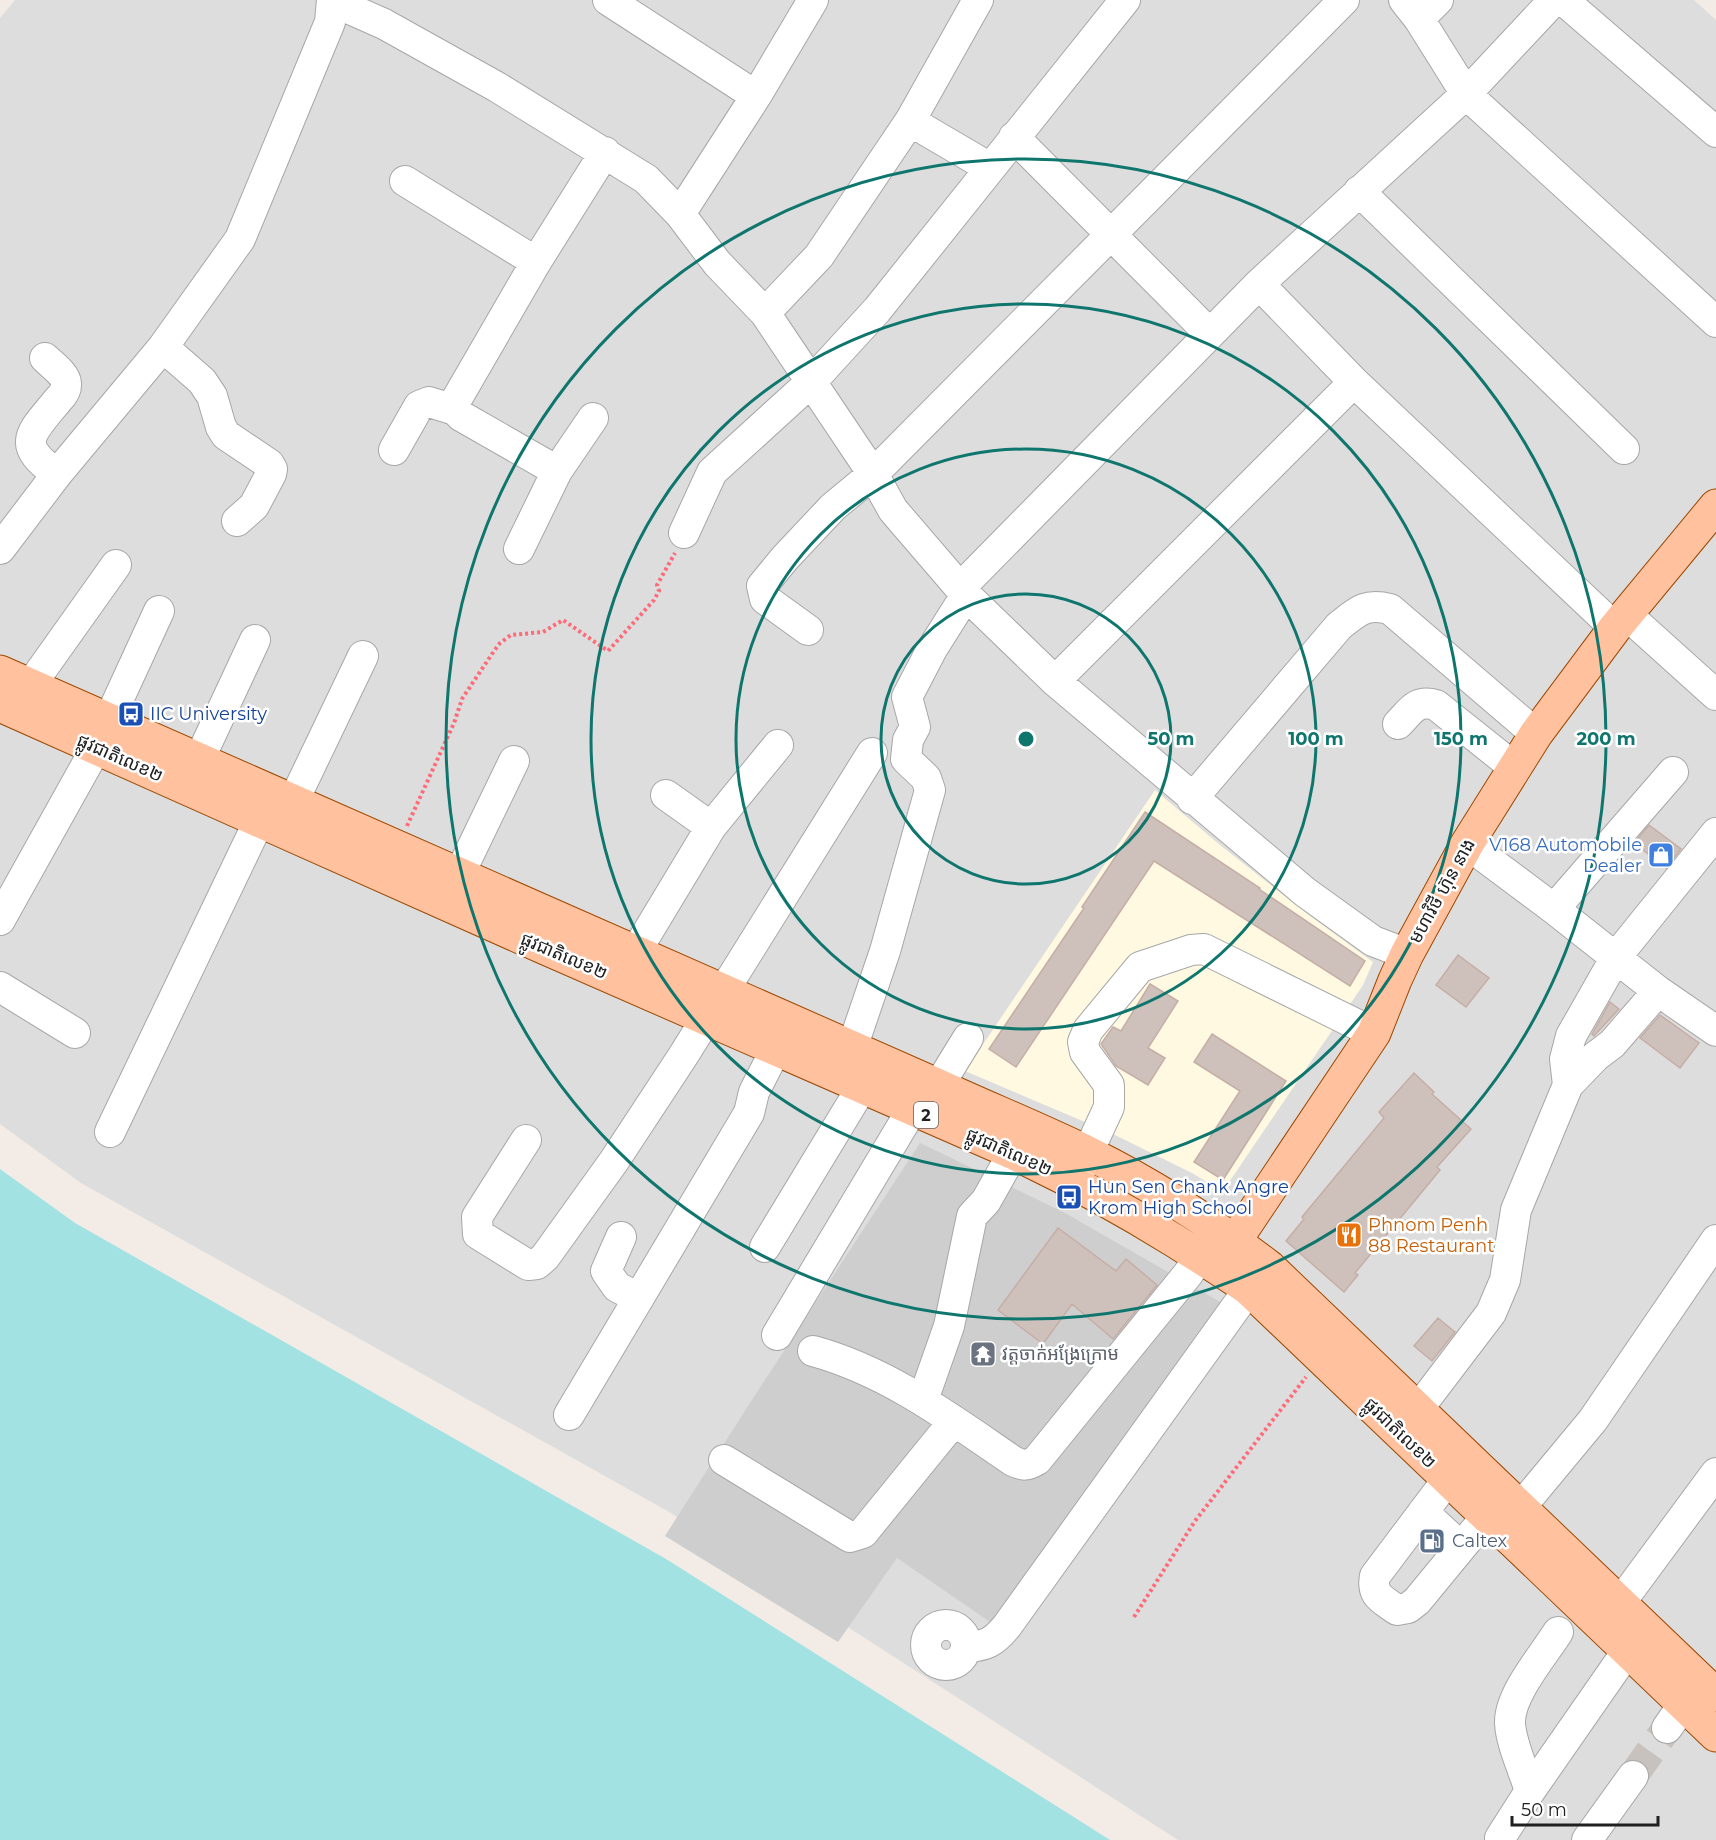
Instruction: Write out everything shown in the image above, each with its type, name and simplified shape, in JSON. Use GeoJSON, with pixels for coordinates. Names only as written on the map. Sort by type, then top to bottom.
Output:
{"type":"FeatureCollection","features":[{"type":"Feature","properties":{"kind":"main road","name":"មហាវិថី ហ៊ុន នាង"},"geometry":{"type":"LineString","coordinates":[[1218,1248],[1374,1033],[1407,954],[1467,844],[1536,734],[1621,621],[1716,506]]}},
{"type":"Feature","properties":{"kind":"main road","name":"ផ្លូវជាតិលេខ២"},"geometry":{"type":"LineString","coordinates":[[0,672],[30,686],[102,734],[259,821],[338,839],[396,848],[635,953],[716,1004],[776,1049],[862,1087],[925,1097]]}},
{"type":"Feature","properties":{"kind":"main road","name":"ផ្លូវជាតិលេខ២"},"geometry":{"type":"LineString","coordinates":[[0,705],[199,760],[292,802],[338,839],[543,947],[852,1048],[925,1097],[1082,1168],[1125,1173],[1259,1278],[1418,1409],[1458,1468]]}},
{"type":"Feature","properties":{"kind":"main road"},"geometry":{"type":"LineString","coordinates":[[543,947],[558,918]]}},
{"type":"Feature","properties":{"kind":"main road","name":"ផ្លូវជាតិលេខ២"},"geometry":{"type":"LineString","coordinates":[[1259,1278],[1323,1359],[1620,1603],[1716,1695]]}},
{"type":"Feature","properties":{"kind":"main road","name":"ផ្លូវជាតិលេខ២"},"geometry":{"type":"LineString","coordinates":[[1505,1507],[1628,1650],[1675,1716],[1716,1735]]}},
{"type":"Feature","properties":{"kind":"street"},"geometry":{"type":"LineString","coordinates":[[0,549],[57,474],[163,347],[240,238],[330,22],[332,0],[384,24],[497,87],[646,179],[680,214],[717,263],[765,313],[873,474],[893,510],[963,591],[1055,681],[1305,892],[1373,941],[1407,954]]}},
{"type":"Feature","properties":{"kind":"street"},"geometry":{"type":"LineString","coordinates":[[608,0],[756,96]]}},
{"type":"Feature","properties":{"kind":"street"},"geometry":{"type":"LineString","coordinates":[[680,214],[756,96],[813,0]]}},
{"type":"Feature","properties":{"kind":"street"},"geometry":{"type":"LineString","coordinates":[[765,313],[819,256],[910,121],[978,0]]}},
{"type":"Feature","properties":{"kind":"street"},"geometry":{"type":"LineString","coordinates":[[684,534],[712,472],[812,381],[877,310],[1125,0]]}},
{"type":"Feature","properties":{"kind":"street"},"geometry":{"type":"LineString","coordinates":[[808,630],[765,599],[762,586],[784,558],[832,507],[873,474],[1344,0]]}},
{"type":"Feature","properties":{"kind":"street"},"geometry":{"type":"LineString","coordinates":[[852,1048],[885,951],[930,790],[926,778],[906,759],[908,740],[915,727],[907,697],[963,591],[1209,333],[1359,191],[1466,94],[1554,0]]}},
{"type":"Feature","properties":{"kind":"street"},"geometry":{"type":"LineString","coordinates":[[1563,0],[1716,132]]}},
{"type":"Feature","properties":{"kind":"street"},"geometry":{"type":"LineString","coordinates":[[1420,6],[1466,94],[1716,322]]}},
{"type":"Feature","properties":{"kind":"street"},"geometry":{"type":"LineString","coordinates":[[910,121],[990,168]]}},
{"type":"Feature","properties":{"kind":"street"},"geometry":{"type":"LineString","coordinates":[[1014,137],[1209,333]]}},
{"type":"Feature","properties":{"kind":"street"},"geometry":{"type":"LineString","coordinates":[[455,410],[455,402],[536,262],[605,152]]}},
{"type":"Feature","properties":{"kind":"street"},"geometry":{"type":"LineString","coordinates":[[405,181],[536,262]]}},
{"type":"Feature","properties":{"kind":"street"},"geometry":{"type":"LineString","coordinates":[[1359,191],[1624,449]]}},
{"type":"Feature","properties":{"kind":"street"},"geometry":{"type":"LineString","coordinates":[[1259,284],[1354,382],[1621,621],[1716,695]]}},
{"type":"Feature","properties":{"kind":"street"},"geometry":{"type":"LineString","coordinates":[[163,347],[202,381],[212,396],[221,427],[226,435],[270,464],[271,474],[254,506],[237,521]]}},
{"type":"Feature","properties":{"kind":"street"},"geometry":{"type":"LineString","coordinates":[[45,358],[65,379],[67,386],[65,392],[42,419],[31,438],[30,445],[32,452],[39,460],[57,474]]}},
{"type":"Feature","properties":{"kind":"street"},"geometry":{"type":"LineString","coordinates":[[1055,681],[1354,382]]}},
{"type":"Feature","properties":{"kind":"street"},"geometry":{"type":"LineString","coordinates":[[394,450],[419,406],[429,402],[455,410],[460,416],[557,471]]}},
{"type":"Feature","properties":{"kind":"street"},"geometry":{"type":"LineString","coordinates":[[519,549],[557,471],[593,418]]}},
{"type":"Feature","properties":{"kind":"street"},"geometry":{"type":"LineString","coordinates":[[30,686],[116,565]]}},
{"type":"Feature","properties":{"kind":"street"},"geometry":{"type":"LineString","coordinates":[[1192,798],[1339,626],[1360,609],[1377,606],[1390,609],[1536,734]]}},
{"type":"Feature","properties":{"kind":"street"},"geometry":{"type":"LineString","coordinates":[[0,920],[102,734],[159,611]]}},
{"type":"Feature","properties":{"kind":"street"},"geometry":{"type":"LineString","coordinates":[[199,760],[255,640]]}},
{"type":"Feature","properties":{"kind":"street"},"geometry":{"type":"LineString","coordinates":[[292,802],[363,656]]}},
{"type":"Feature","properties":{"kind":"street"},"geometry":{"type":"LineString","coordinates":[[1398,724],[1416,705],[1426,702],[1436,705],[1515,768]]}},
{"type":"Feature","properties":{"kind":"street"},"geometry":{"type":"LineString","coordinates":[[635,953],[711,827],[778,745]]}},
{"type":"Feature","properties":{"kind":"street"},"geometry":{"type":"LineString","coordinates":[[526,1140],[477,1217],[476,1227],[478,1234],[528,1265],[537,1264],[545,1257],[614,1161],[716,1004],[872,753]]}},
{"type":"Feature","properties":{"kind":"street"},"geometry":{"type":"LineString","coordinates":[[459,875],[514,761]]}},
{"type":"Feature","properties":{"kind":"street"},"geometry":{"type":"LineString","coordinates":[[1554,909],[1673,772]]}},
{"type":"Feature","properties":{"kind":"street"},"geometry":{"type":"LineString","coordinates":[[666,795],[711,827]]}},
{"type":"Feature","properties":{"kind":"street"},"geometry":{"type":"LineString","coordinates":[[110,1132],[259,821]]}},
{"type":"Feature","properties":{"kind":"street"},"geometry":{"type":"LineString","coordinates":[[1568,1085],[1565,1059],[1571,1036],[1616,957],[1716,834]]}},
{"type":"Feature","properties":{"kind":"street"},"geometry":{"type":"LineString","coordinates":[[1467,844],[1658,991],[1714,1024]]}},
{"type":"Feature","properties":{"kind":"street"},"geometry":{"type":"LineString","coordinates":[[1082,1168],[1109,1107],[1108,1085],[1085,1052],[1083,1042],[1088,1030],[1140,967],[1191,950],[1204,950],[1374,1033]]}},
{"type":"Feature","properties":{"kind":"street"},"geometry":{"type":"LineString","coordinates":[[0,987],[75,1033]]}},
{"type":"Feature","properties":{"kind":"street"},"geometry":{"type":"LineString","coordinates":[[1418,1409],[1491,1313],[1505,1280],[1516,1210],[1568,1085],[1596,1056],[1612,1044],[1658,991]]}},
{"type":"Feature","properties":{"kind":"street"},"geometry":{"type":"LineString","coordinates":[[777,1335],[925,1097],[968,1038]]}},
{"type":"Feature","properties":{"kind":"street"},"geometry":{"type":"LineString","coordinates":[[569,1415],[749,1113],[754,1092],[776,1049]]}},
{"type":"Feature","properties":{"kind":"street"},"geometry":{"type":"LineString","coordinates":[[765,1246],[862,1087]]}},
{"type":"Feature","properties":{"kind":"street"},"geometry":{"type":"LineString","coordinates":[[923,1400],[949,1326],[972,1216],[986,1201],[1004,1169],[1024,1142]]}},
{"type":"Feature","properties":{"kind":"street"},"geometry":{"type":"LineString","coordinates":[[621,1237],[606,1271],[617,1287],[639,1298]]}},
{"type":"Feature","properties":{"kind":"street"},"geometry":{"type":"LineString","coordinates":[[1458,1468],[1375,1576],[1372,1587],[1376,1594],[1397,1610],[1408,1608],[1417,1601],[1461,1547],[1593,1420],[1716,1240]]}},
{"type":"Feature","properties":{"kind":"street"},"geometry":{"type":"LineString","coordinates":[[813,1351],[843,1359],[923,1400],[1021,1465],[1028,1465],[1037,1460],[1188,1274],[1218,1248]]}},
{"type":"Feature","properties":{"kind":"street"},"geometry":{"type":"LineString","coordinates":[[966,1648],[986,1645],[998,1637],[1007,1626],[1259,1278]]}},
{"type":"Feature","properties":{"kind":"street"},"geometry":{"type":"LineString","coordinates":[[724,1460],[850,1537],[857,1537],[863,1533],[954,1421]]}},
{"type":"Feature","properties":{"kind":"street"},"geometry":{"type":"LineString","coordinates":[[1620,1603],[1716,1473]]}},
{"type":"Feature","properties":{"kind":"street"},"geometry":{"type":"LineString","coordinates":[[1422,1512],[1461,1547]]}},
{"type":"Feature","properties":{"kind":"street"},"geometry":{"type":"LineString","coordinates":[[1530,1791],[1510,1724],[1512,1711],[1518,1695],[1558,1632]]}},
{"type":"Feature","properties":{"kind":"street"},"geometry":{"type":"LineString","coordinates":[[1500,1838],[1628,1650]]}},
{"type":"Feature","properties":{"kind":"street"},"geometry":{"type":"LineString","coordinates":[[1587,1840],[1633,1776]]}},
{"type":"Feature","properties":{"kind":"path"},"geometry":{"type":"LineString","coordinates":[[396,848],[454,723],[462,699],[500,643],[511,635],[543,632],[563,620],[609,651],[654,600],[659,591],[657,585],[684,534]]}},
{"type":"Feature","properties":{"kind":"path"},"geometry":{"type":"LineString","coordinates":[[1134,1617],[1169,1559],[1200,1514],[1262,1437],[1294,1392],[1323,1359]]}},
{"type":"Feature","properties":{"kind":"shaded area"},"geometry":{"type":"Polygon","coordinates":[[[15,0],[1694,0],[1716,20],[1716,1840],[1178,1840],[671,1513],[81,1183],[0,1124],[0,18],[15,0]]]}},
{"type":"Feature","properties":{"kind":"shaded area"},"geometry":{"type":"Polygon","coordinates":[[[1155,790],[1220,845],[1373,962],[1363,985],[1225,1188],[1217,1188],[1192,1173],[1111,1133],[965,1071],[1155,790]]]}},
{"type":"Feature","properties":{"kind":"shaded area","name":"វត្តចាក់អង្រែក្រោម"},"geometry":{"type":"Polygon","coordinates":[[[920,1143],[1065,1213],[1222,1303],[993,1624],[897,1558],[838,1642],[665,1536],[920,1143]]]}},
{"type":"Feature","properties":{"kind":"water"},"geometry":{"type":"Polygon","coordinates":[[[0,1169],[75,1223],[666,1559],[1110,1840],[0,1840],[0,1169]]]}},
{"type":"Feature","properties":{"kind":"building"},"geometry":{"type":"Polygon","coordinates":[[[1145,812],[1365,961],[1350,986],[1154,861],[1016,1067],[989,1049],[1084,908],[1082,907],[1145,812]]]}},
{"type":"Feature","properties":{"kind":"building"},"geometry":{"type":"Polygon","coordinates":[[[1649,825],[1681,849],[1666,868],[1634,843],[1649,825]]]}},
{"type":"Feature","properties":{"kind":"building"},"geometry":{"type":"Polygon","coordinates":[[[1458,955],[1489,978],[1466,1007],[1436,985],[1458,955]]]}},
{"type":"Feature","properties":{"kind":"building"},"geometry":{"type":"Polygon","coordinates":[[[1150,984],[1178,1001],[1148,1048],[1165,1058],[1148,1085],[1116,1066],[1101,1044],[1113,1027],[1121,1031],[1150,984]]]}},
{"type":"Feature","properties":{"kind":"building"},"geometry":{"type":"Polygon","coordinates":[[[1610,1002],[1619,1009],[1594,1036],[1592,1034],[1610,1002]]]}},
{"type":"Feature","properties":{"kind":"building"},"geometry":{"type":"Polygon","coordinates":[[[1660,1015],[1699,1043],[1680,1068],[1640,1038],[1660,1015]]]}},
{"type":"Feature","properties":{"kind":"building"},"geometry":{"type":"Polygon","coordinates":[[[1212,1034],[1286,1081],[1223,1180],[1194,1162],[1240,1091],[1194,1062],[1212,1034]]]}},
{"type":"Feature","properties":{"kind":"building"},"geometry":{"type":"Polygon","coordinates":[[[1414,1073],[1434,1092],[1432,1094],[1471,1129],[1437,1167],[1440,1170],[1355,1273],[1358,1275],[1344,1292],[1286,1241],[1304,1219],[1302,1217],[1384,1118],[1379,1112],[1414,1073]]]}},
{"type":"Feature","properties":{"kind":"building"},"geometry":{"type":"Polygon","coordinates":[[[1058,1228],[1116,1271],[1126,1259],[1157,1285],[1113,1339],[1072,1304],[1043,1344],[998,1310],[1058,1228]]]}},
{"type":"Feature","properties":{"kind":"building"},"geometry":{"type":"Polygon","coordinates":[[[1438,1318],[1455,1332],[1432,1361],[1414,1346],[1438,1318]]]}},
{"type":"Feature","properties":{"kind":"tunnel"},"geometry":{"type":"LineString","coordinates":[[1633,1776],[1667,1728]]}},
{"type":"Feature","properties":{"kind":"place","name":"IIC University"},"geometry":{"type":"Point","coordinates":[131,714]}},
{"type":"Feature","properties":{"kind":"place","name":"V168 Automobile Dealer"},"geometry":{"type":"Point","coordinates":[1661,855]}},
{"type":"Feature","properties":{"kind":"place","name":"Hun Sen Chank Angre Krom High School"},"geometry":{"type":"Point","coordinates":[1069,1197]}},
{"type":"Feature","properties":{"kind":"place","name":"Phnom Penh 88 Restaurant"},"geometry":{"type":"Point","coordinates":[1349,1235]}},
{"type":"Feature","properties":{"kind":"place","name":"វត្តចាក់អង្រែក្រោម"},"geometry":{"type":"Point","coordinates":[983,1354]}},
{"type":"Feature","properties":{"kind":"place","name":"Caltex"},"geometry":{"type":"Point","coordinates":[1432,1541]}}]}
